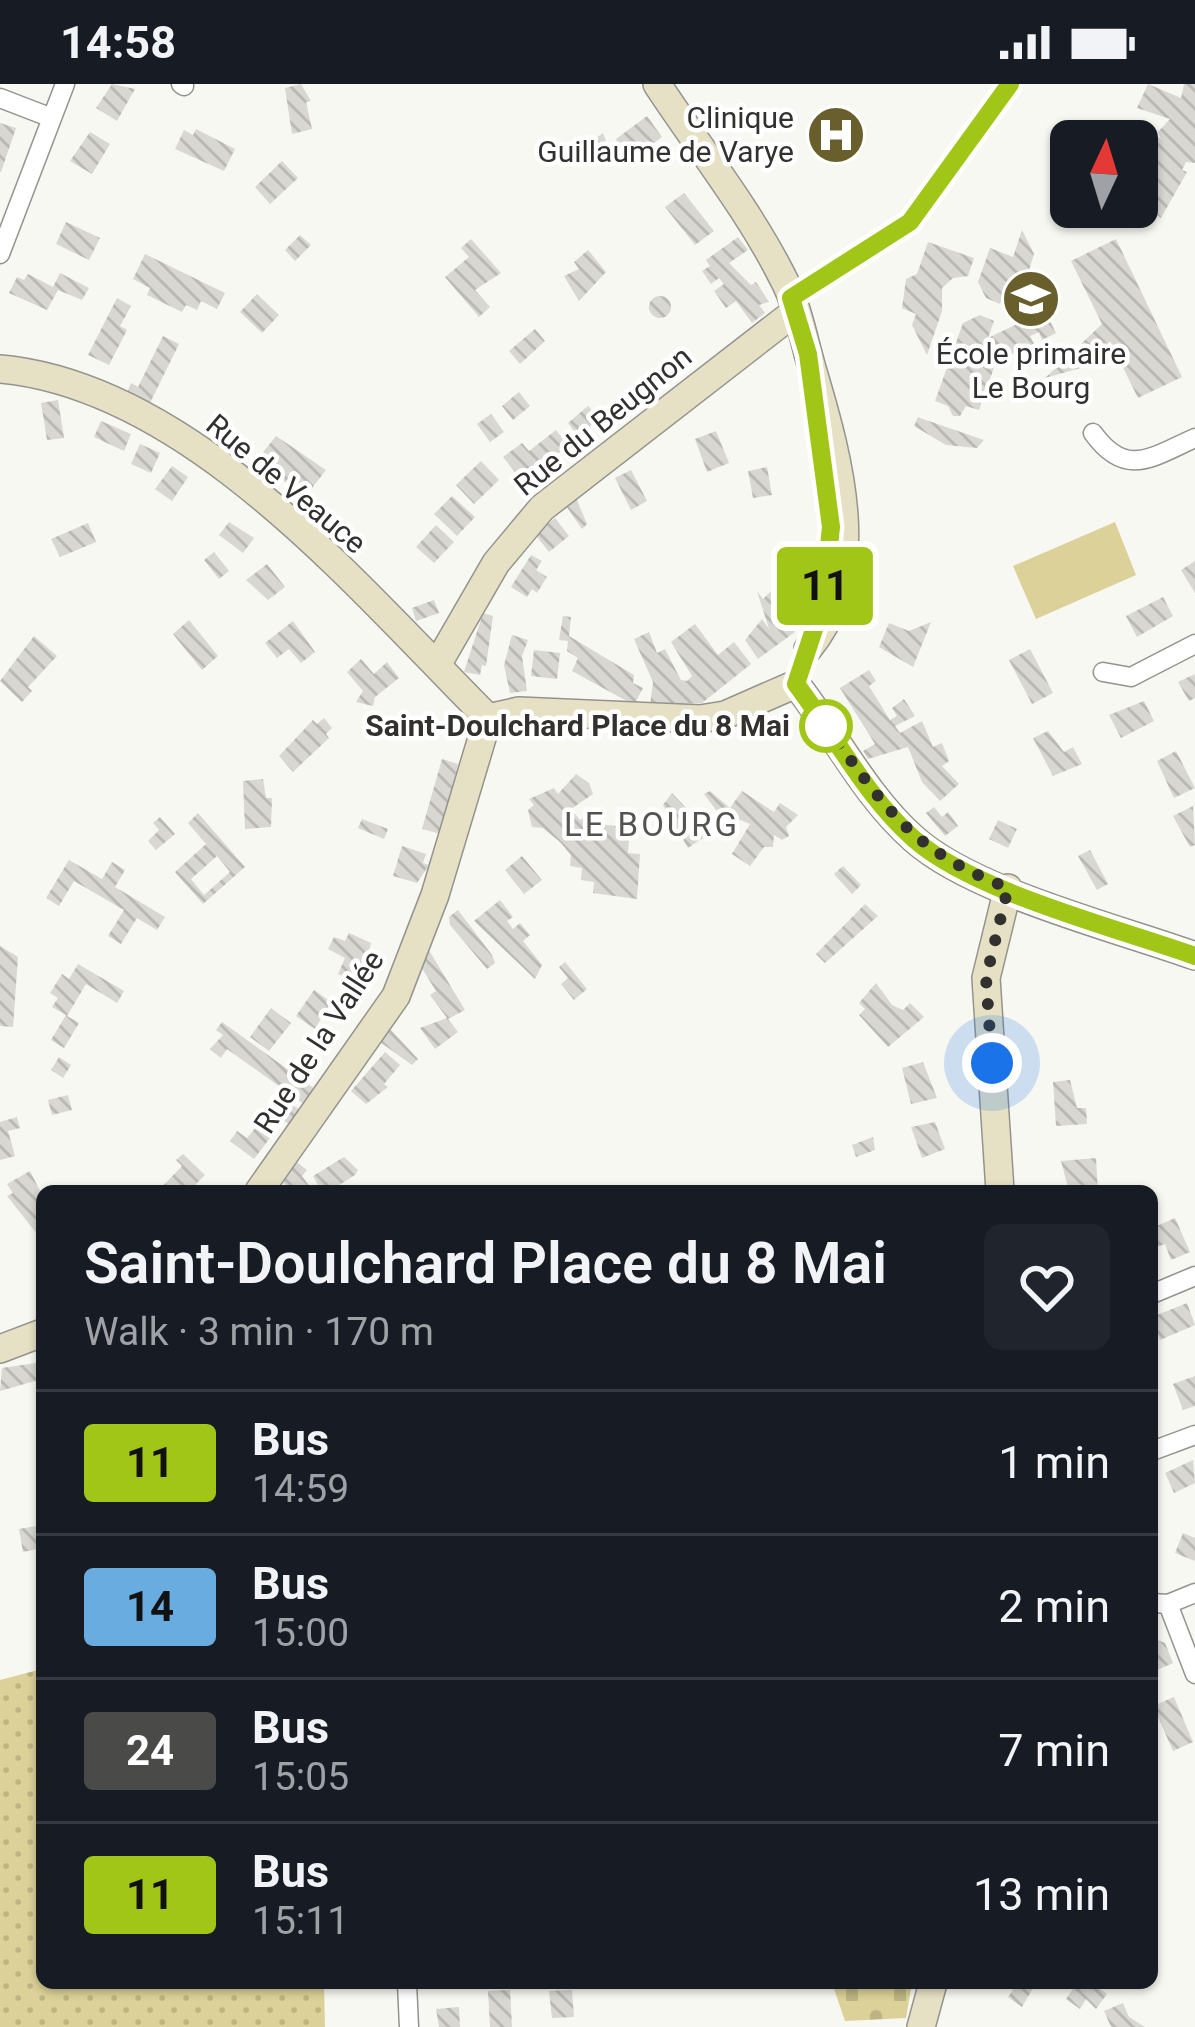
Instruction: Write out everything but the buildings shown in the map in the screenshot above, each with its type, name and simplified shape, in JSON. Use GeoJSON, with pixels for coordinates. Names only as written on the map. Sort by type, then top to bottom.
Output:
{"type":"FeatureCollection","features":[{"type":"Feature","properties":{"kind":"street"},"geometry":{"type":"LineString","coordinates":[[0,254],[65,84]]}},
{"type":"Feature","properties":{"kind":"street"},"geometry":{"type":"LineString","coordinates":[[488,718],[519,711],[725,715],[796,684],[823,602],[837,526],[836,459],[794,304],[763,244],[657,84]]}},
{"type":"Feature","properties":{"kind":"street"},"geometry":{"type":"LineString","coordinates":[[794,304],[910,222],[1010,84]]}},
{"type":"Feature","properties":{"kind":"street"},"geometry":{"type":"LineString","coordinates":[[0,98],[52,118]]}},
{"type":"Feature","properties":{"kind":"street","name":"Rue du Beugnon"},"geometry":{"type":"LineString","coordinates":[[437,665],[496,563],[542,508],[794,304]]}},
{"type":"Feature","properties":{"kind":"street","name":"Rue de Veauce"},"geometry":{"type":"LineString","coordinates":[[0,369],[73,381],[174,434],[303,536],[488,718]]}},
{"type":"Feature","properties":{"kind":"street"},"geometry":{"type":"LineString","coordinates":[[1094,434],[1109,455],[1138,463],[1195,438]]}},
{"type":"Feature","properties":{"kind":"street"},"geometry":{"type":"LineString","coordinates":[[1103,672],[1131,676],[1195,644]]}},
{"type":"Feature","properties":{"kind":"street"},"geometry":{"type":"LineString","coordinates":[[796,684],[913,838],[962,870],[1195,956]]}},
{"type":"Feature","properties":{"kind":"street","name":"Rue de la Vallée"},"geometry":{"type":"LineString","coordinates":[[263,1185],[396,996],[435,895],[488,718]]}},
{"type":"Feature","properties":{"kind":"street"},"geometry":{"type":"LineString","coordinates":[[1000,1185],[986,978],[1008,888]]}},
{"type":"Feature","properties":{"kind":"street"},"geometry":{"type":"LineString","coordinates":[[1158,1291],[1195,1276]]}},
{"type":"Feature","properties":{"kind":"street"},"geometry":{"type":"LineString","coordinates":[[0,1349],[36,1335]]}},
{"type":"Feature","properties":{"kind":"street"},"geometry":{"type":"LineString","coordinates":[[1158,1448],[1195,1435]]}},
{"type":"Feature","properties":{"kind":"street"},"geometry":{"type":"LineString","coordinates":[[1195,1593],[1160,1604],[1195,1674]]}},
{"type":"Feature","properties":{"kind":"street"},"geometry":{"type":"LineString","coordinates":[[407,1989],[410,2027]]}},
{"type":"Feature","properties":{"kind":"street"},"geometry":{"type":"LineString","coordinates":[[921,2027],[931,1989]]}},
{"type":"Feature","properties":{"kind":"green space"},"geometry":{"type":"Polygon","coordinates":[[[1115,522],[1136,575],[1036,619],[1013,566],[1115,522]]]}},
{"type":"Feature","properties":{"kind":"green space"},"geometry":{"type":"Polygon","coordinates":[[[36,1671],[36,1989],[324,1989],[325,2027],[0,2027],[0,1680],[36,1671]]]}},
{"type":"Feature","properties":{"kind":"green space"},"geometry":{"type":"Polygon","coordinates":[[[834,1989],[911,1989],[906,2018],[845,2021],[834,1989]]]}},
{"type":"Feature","properties":{"kind":"bus line","name":"11"},"geometry":{"type":"LineString","coordinates":[[1010,84],[910,222],[791,298],[808,354],[831,527],[823,602],[796,684],[887,810],[937,856],[985,879],[1195,956]]}},
{"type":"Feature","properties":{"kind":"place","name":"Clinique Guillaume de Varye"},"geometry":{"type":"Point","coordinates":[836,135]}},
{"type":"Feature","properties":{"kind":"place","name":"École primaire Le Bourg"},"geometry":{"type":"Point","coordinates":[1031,299]}},
{"type":"Feature","properties":{"kind":"place","name":"Saint-Doulchard Place du 8 Mai"},"geometry":{"type":"Point","coordinates":[826,726]}},
{"type":"Feature","properties":{"kind":"district","name":"LE BOURG"},"geometry":{"type":"Point","coordinates":[652,824]}},
{"type":"Feature","properties":{"kind":"route"},"geometry":{"type":"LineString","coordinates":[[826,726],[913,838],[962,870],[1008,888],[986,978],[992,1063]]}}]}
